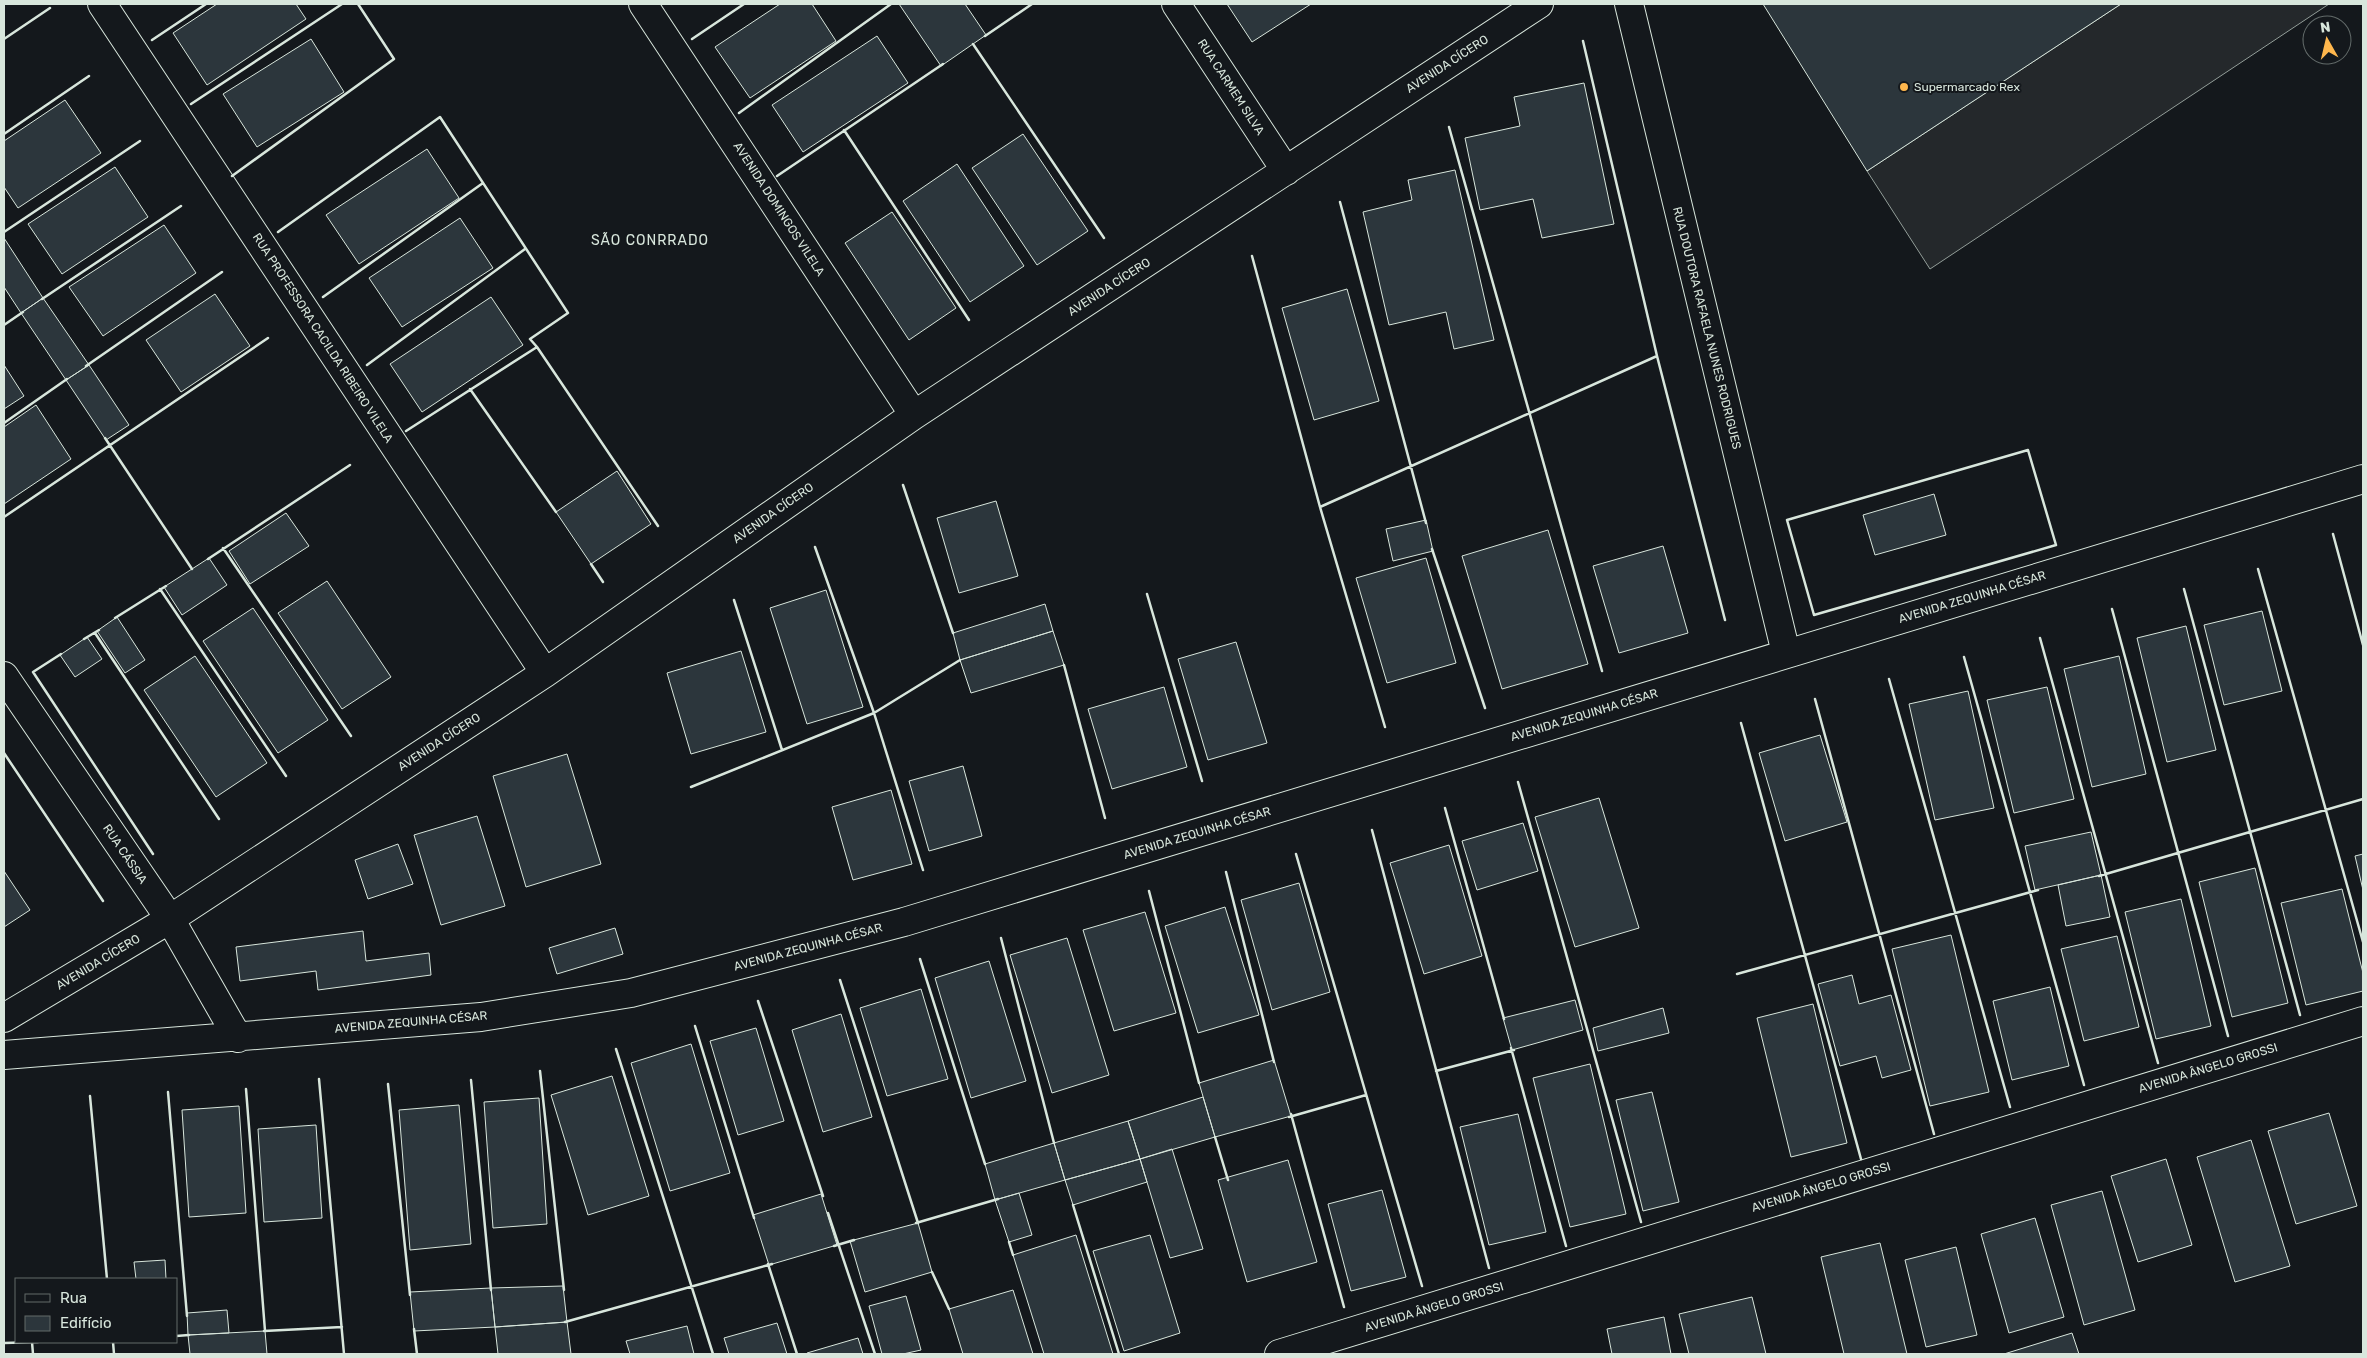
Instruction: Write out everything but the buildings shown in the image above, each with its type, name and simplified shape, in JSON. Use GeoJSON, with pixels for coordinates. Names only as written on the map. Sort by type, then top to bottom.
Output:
{"type":"FeatureCollection","features":[{"type":"Feature","properties":{"kind":"street","name":"RUA PROFESSORA CACILDA RIBEIRO VILELA"},"geometry":{"type":"LineString","coordinates":[[102,4],[545,673]]}},
{"type":"Feature","properties":{"kind":"street","name":"AVENIDA DOMINGOS VILELA"},"geometry":{"type":"LineString","coordinates":[[643,4],[914,414]]}},
{"type":"Feature","properties":{"kind":"street","name":"RUA CARMEM SILVA"},"geometry":{"type":"LineString","coordinates":[[1176,4],[1286,171]]}},
{"type":"Feature","properties":{"kind":"street","name":"AVENIDA CÍCERO"},"geometry":{"type":"LineString","coordinates":[[4,1018],[170,919],[545,673],[914,414],[1539,4]]}},
{"type":"Feature","properties":{"kind":"street","name":"RUA DOUTORA RAFAELA NUNES RODRIGUES"},"geometry":{"type":"LineString","coordinates":[[1629,4],[1786,653]]}},
{"type":"Feature","properties":{"kind":"street","name":"AVENIDA ZEQUINHA CÉSAR"},"geometry":{"type":"LineString","coordinates":[[4,1055],[238,1038],[480,1017],[632,993],[904,922],[2363,479]]}},
{"type":"Feature","properties":{"kind":"street","name":"RUA CÁSSIA"},"geometry":{"type":"LineString","coordinates":[[4,676],[170,919],[238,1038]]}},
{"type":"Feature","properties":{"kind":"street","name":"AVENIDA ÂNGELO GROSSI"},"geometry":{"type":"LineString","coordinates":[[1279,1354],[2363,1020]]}},
{"type":"Feature","properties":{"kind":"shaded area"},"geometry":{"type":"Polygon","coordinates":[[[2121,4],[2329,4],[2312,15],[2302,15],[2302,22],[1930,269],[1867,171],[2121,4]]]}},
{"type":"Feature","properties":{"kind":"wall"},"geometry":{"type":"LineString","coordinates":[[152,40],[206,4]]}},
{"type":"Feature","properties":{"kind":"wall"},"geometry":{"type":"LineString","coordinates":[[191,104],[342,4]]}},
{"type":"Feature","properties":{"kind":"wall"},"geometry":{"type":"LineString","coordinates":[[232,176],[394,59],[358,4]]}},
{"type":"Feature","properties":{"kind":"wall"},"geometry":{"type":"LineString","coordinates":[[692,39],[744,4]]}},
{"type":"Feature","properties":{"kind":"wall"},"geometry":{"type":"LineString","coordinates":[[739,113],[891,4]]}},
{"type":"Feature","properties":{"kind":"wall"},"geometry":{"type":"LineString","coordinates":[[985,36],[1032,4]]}},
{"type":"Feature","properties":{"kind":"wall"},"geometry":{"type":"LineString","coordinates":[[4,39],[50,8]]}},
{"type":"Feature","properties":{"kind":"wall"},"geometry":{"type":"LineString","coordinates":[[1583,41],[1657,356],[1725,620]]}},
{"type":"Feature","properties":{"kind":"wall"},"geometry":{"type":"LineString","coordinates":[[973,44],[1104,238]]}},
{"type":"Feature","properties":{"kind":"wall"},"geometry":{"type":"LineString","coordinates":[[777,176],[943,64]]}},
{"type":"Feature","properties":{"kind":"wall"},"geometry":{"type":"LineString","coordinates":[[4,134],[89,76]]}},
{"type":"Feature","properties":{"kind":"wall"},"geometry":{"type":"LineString","coordinates":[[278,232],[440,117],[568,313],[530,339],[537,347],[406,431]]}},
{"type":"Feature","properties":{"kind":"wall"},"geometry":{"type":"LineString","coordinates":[[1449,127],[1602,671]]}},
{"type":"Feature","properties":{"kind":"wall"},"geometry":{"type":"LineString","coordinates":[[844,130],[969,320]]}},
{"type":"Feature","properties":{"kind":"wall"},"geometry":{"type":"LineString","coordinates":[[4,232],[140,141]]}},
{"type":"Feature","properties":{"kind":"wall"},"geometry":{"type":"LineString","coordinates":[[323,297],[483,183]]}},
{"type":"Feature","properties":{"kind":"wall"},"geometry":{"type":"LineString","coordinates":[[1340,202],[1426,523]]}},
{"type":"Feature","properties":{"kind":"wall"},"geometry":{"type":"LineString","coordinates":[[42,299],[181,206]]}},
{"type":"Feature","properties":{"kind":"wall"},"geometry":{"type":"LineString","coordinates":[[367,365],[525,249]]}},
{"type":"Feature","properties":{"kind":"wall"},"geometry":{"type":"LineString","coordinates":[[1252,256],[1320,507],[1385,727]]}},
{"type":"Feature","properties":{"kind":"wall"},"geometry":{"type":"LineString","coordinates":[[86,366],[222,272]]}},
{"type":"Feature","properties":{"kind":"wall"},"geometry":{"type":"LineString","coordinates":[[4,325],[23,312]]}},
{"type":"Feature","properties":{"kind":"wall"},"geometry":{"type":"LineString","coordinates":[[4,517],[268,338]]}},
{"type":"Feature","properties":{"kind":"wall"},"geometry":{"type":"LineString","coordinates":[[537,347],[658,526]]}},
{"type":"Feature","properties":{"kind":"wall"},"geometry":{"type":"LineString","coordinates":[[1320,507],[1657,356]]}},
{"type":"Feature","properties":{"kind":"wall"},"geometry":{"type":"LineString","coordinates":[[4,423],[67,379]]}},
{"type":"Feature","properties":{"kind":"wall"},"geometry":{"type":"LineString","coordinates":[[470,389],[556,512]]}},
{"type":"Feature","properties":{"kind":"wall"},"geometry":{"type":"LineString","coordinates":[[105,438],[192,569]]}},
{"type":"Feature","properties":{"kind":"wall"},"geometry":{"type":"LineString","coordinates":[[2028,450],[2056,545],[1814,615],[1787,520],[2028,450]]}},
{"type":"Feature","properties":{"kind":"wall"},"geometry":{"type":"LineString","coordinates":[[208,559],[350,465]]}},
{"type":"Feature","properties":{"kind":"wall"},"geometry":{"type":"LineString","coordinates":[[903,485],[953,633]]}},
{"type":"Feature","properties":{"kind":"wall"},"geometry":{"type":"LineString","coordinates":[[2333,534],[2363,645]]}},
{"type":"Feature","properties":{"kind":"wall"},"geometry":{"type":"LineString","coordinates":[[815,547],[874,713],[923,870]]}},
{"type":"Feature","properties":{"kind":"wall"},"geometry":{"type":"LineString","coordinates":[[223,548],[351,736]]}},
{"type":"Feature","properties":{"kind":"wall"},"geometry":{"type":"LineString","coordinates":[[1432,549],[1485,708]]}},
{"type":"Feature","properties":{"kind":"wall"},"geometry":{"type":"LineString","coordinates":[[591,564],[603,582]]}},
{"type":"Feature","properties":{"kind":"wall"},"geometry":{"type":"LineString","coordinates":[[2258,569],[2363,942]]}},
{"type":"Feature","properties":{"kind":"wall"},"geometry":{"type":"LineString","coordinates":[[115,618],[166,586]]}},
{"type":"Feature","properties":{"kind":"wall"},"geometry":{"type":"LineString","coordinates":[[160,589],[286,776]]}},
{"type":"Feature","properties":{"kind":"wall"},"geometry":{"type":"LineString","coordinates":[[2184,589],[2300,1015]]}},
{"type":"Feature","properties":{"kind":"wall"},"geometry":{"type":"LineString","coordinates":[[1147,594],[1202,781]]}},
{"type":"Feature","properties":{"kind":"wall"},"geometry":{"type":"LineString","coordinates":[[734,600],[782,750]]}},
{"type":"Feature","properties":{"kind":"wall"},"geometry":{"type":"LineString","coordinates":[[2112,609],[2228,1036]]}},
{"type":"Feature","properties":{"kind":"wall"},"geometry":{"type":"LineString","coordinates":[[84,639],[99,630]]}},
{"type":"Feature","properties":{"kind":"wall"},"geometry":{"type":"LineString","coordinates":[[95,633],[219,819]]}},
{"type":"Feature","properties":{"kind":"wall"},"geometry":{"type":"LineString","coordinates":[[2040,638],[2158,1063]]}},
{"type":"Feature","properties":{"kind":"wall"},"geometry":{"type":"LineString","coordinates":[[61,654],[33,672],[153,854]]}},
{"type":"Feature","properties":{"kind":"wall"},"geometry":{"type":"LineString","coordinates":[[1964,657],[2084,1085]]}},
{"type":"Feature","properties":{"kind":"wall"},"geometry":{"type":"LineString","coordinates":[[691,787],[874,713],[960,660]]}},
{"type":"Feature","properties":{"kind":"wall"},"geometry":{"type":"LineString","coordinates":[[1064,665],[1105,818]]}},
{"type":"Feature","properties":{"kind":"wall"},"geometry":{"type":"LineString","coordinates":[[1889,679],[2010,1107]]}},
{"type":"Feature","properties":{"kind":"wall"},"geometry":{"type":"LineString","coordinates":[[1815,699],[1934,1134]]}},
{"type":"Feature","properties":{"kind":"wall"},"geometry":{"type":"LineString","coordinates":[[1741,723],[1861,1159]]}},
{"type":"Feature","properties":{"kind":"wall"},"geometry":{"type":"LineString","coordinates":[[4,753],[103,901]]}},
{"type":"Feature","properties":{"kind":"wall"},"geometry":{"type":"LineString","coordinates":[[1518,782],[1641,1222]]}},
{"type":"Feature","properties":{"kind":"wall"},"geometry":{"type":"LineString","coordinates":[[2099,876],[2363,799]]}},
{"type":"Feature","properties":{"kind":"wall"},"geometry":{"type":"LineString","coordinates":[[1445,808],[1504,1019]]}},
{"type":"Feature","properties":{"kind":"wall"},"geometry":{"type":"LineString","coordinates":[[1372,830],[1489,1268]]}},
{"type":"Feature","properties":{"kind":"wall"},"geometry":{"type":"LineString","coordinates":[[1296,854],[1422,1286]]}},
{"type":"Feature","properties":{"kind":"wall"},"geometry":{"type":"LineString","coordinates":[[1226,872],[1274,1062]]}},
{"type":"Feature","properties":{"kind":"wall"},"geometry":{"type":"LineString","coordinates":[[1737,974],[2038,890]]}},
{"type":"Feature","properties":{"kind":"wall"},"geometry":{"type":"LineString","coordinates":[[1149,891],[1199,1083]]}},
{"type":"Feature","properties":{"kind":"wall"},"geometry":{"type":"LineString","coordinates":[[1001,938],[1054,1143]]}},
{"type":"Feature","properties":{"kind":"wall"},"geometry":{"type":"LineString","coordinates":[[920,959],[985,1164]]}},
{"type":"Feature","properties":{"kind":"wall"},"geometry":{"type":"LineString","coordinates":[[840,980],[918,1223]]}},
{"type":"Feature","properties":{"kind":"wall"},"geometry":{"type":"LineString","coordinates":[[758,1001],[823,1196]]}},
{"type":"Feature","properties":{"kind":"wall"},"geometry":{"type":"LineString","coordinates":[[695,1026],[754,1218]]}},
{"type":"Feature","properties":{"kind":"wall"},"geometry":{"type":"LineString","coordinates":[[1511,1048],[1566,1246]]}},
{"type":"Feature","properties":{"kind":"wall"},"geometry":{"type":"LineString","coordinates":[[616,1049],[713,1354]]}},
{"type":"Feature","properties":{"kind":"wall"},"geometry":{"type":"LineString","coordinates":[[1436,1071],[1514,1050]]}},
{"type":"Feature","properties":{"kind":"wall"},"geometry":{"type":"LineString","coordinates":[[540,1071],[564,1290]]}},
{"type":"Feature","properties":{"kind":"wall"},"geometry":{"type":"LineString","coordinates":[[319,1079],[344,1354]]}},
{"type":"Feature","properties":{"kind":"wall"},"geometry":{"type":"LineString","coordinates":[[471,1080],[491,1290]]}},
{"type":"Feature","properties":{"kind":"wall"},"geometry":{"type":"LineString","coordinates":[[388,1084],[410,1295]]}},
{"type":"Feature","properties":{"kind":"wall"},"geometry":{"type":"LineString","coordinates":[[246,1089],[265,1331]]}},
{"type":"Feature","properties":{"kind":"wall"},"geometry":{"type":"LineString","coordinates":[[168,1092],[187,1316]]}},
{"type":"Feature","properties":{"kind":"wall"},"geometry":{"type":"LineString","coordinates":[[1289,1117],[1366,1095]]}},
{"type":"Feature","properties":{"kind":"wall"},"geometry":{"type":"LineString","coordinates":[[90,1096],[107,1278]]}},
{"type":"Feature","properties":{"kind":"wall"},"geometry":{"type":"LineString","coordinates":[[1291,1114],[1344,1307]]}},
{"type":"Feature","properties":{"kind":"wall"},"geometry":{"type":"LineString","coordinates":[[1215,1137],[1228,1180]]}},
{"type":"Feature","properties":{"kind":"wall"},"geometry":{"type":"LineString","coordinates":[[916,1223],[998,1199]]}},
{"type":"Feature","properties":{"kind":"wall"},"geometry":{"type":"LineString","coordinates":[[1073,1205],[1119,1354]]}},
{"type":"Feature","properties":{"kind":"wall"},"geometry":{"type":"LineString","coordinates":[[828,1213],[875,1354]]}},
{"type":"Feature","properties":{"kind":"wall"},"geometry":{"type":"LineString","coordinates":[[834,1246],[854,1240]]}},
{"type":"Feature","properties":{"kind":"wall"},"geometry":{"type":"LineString","coordinates":[[1009,1242],[1013,1255]]}},
{"type":"Feature","properties":{"kind":"wall"},"geometry":{"type":"LineString","coordinates":[[768,1264],[797,1354]]}},
{"type":"Feature","properties":{"kind":"wall"},"geometry":{"type":"LineString","coordinates":[[565,1322],[772,1264]]}},
{"type":"Feature","properties":{"kind":"wall"},"geometry":{"type":"LineString","coordinates":[[932,1272],[949,1309]]}},
{"type":"Feature","properties":{"kind":"wall"},"geometry":{"type":"LineString","coordinates":[[264,1331],[342,1327]]}},
{"type":"Feature","properties":{"kind":"wall"},"geometry":{"type":"LineString","coordinates":[[414,1329],[417,1354]]}},
{"type":"Feature","properties":{"kind":"wall"},"geometry":{"type":"LineString","coordinates":[[178,1336],[189,1335]]}},
{"type":"Feature","properties":{"kind":"wall"},"geometry":{"type":"LineString","coordinates":[[4,1343],[15,1343]]}},
{"type":"Feature","properties":{"kind":"wall"},"geometry":{"type":"LineString","coordinates":[[32,1343],[33,1354]]}},
{"type":"Feature","properties":{"kind":"wall"},"geometry":{"type":"LineString","coordinates":[[113,1343],[114,1354]]}},
{"type":"Feature","properties":{"kind":"place","name":"Supermarcado Rex"},"geometry":{"type":"Point","coordinates":[1904,87]}},
{"type":"Feature","properties":{"kind":"district","name":"SÃO CONRRADO"},"geometry":{"type":"Point","coordinates":[650,240]}}]}
